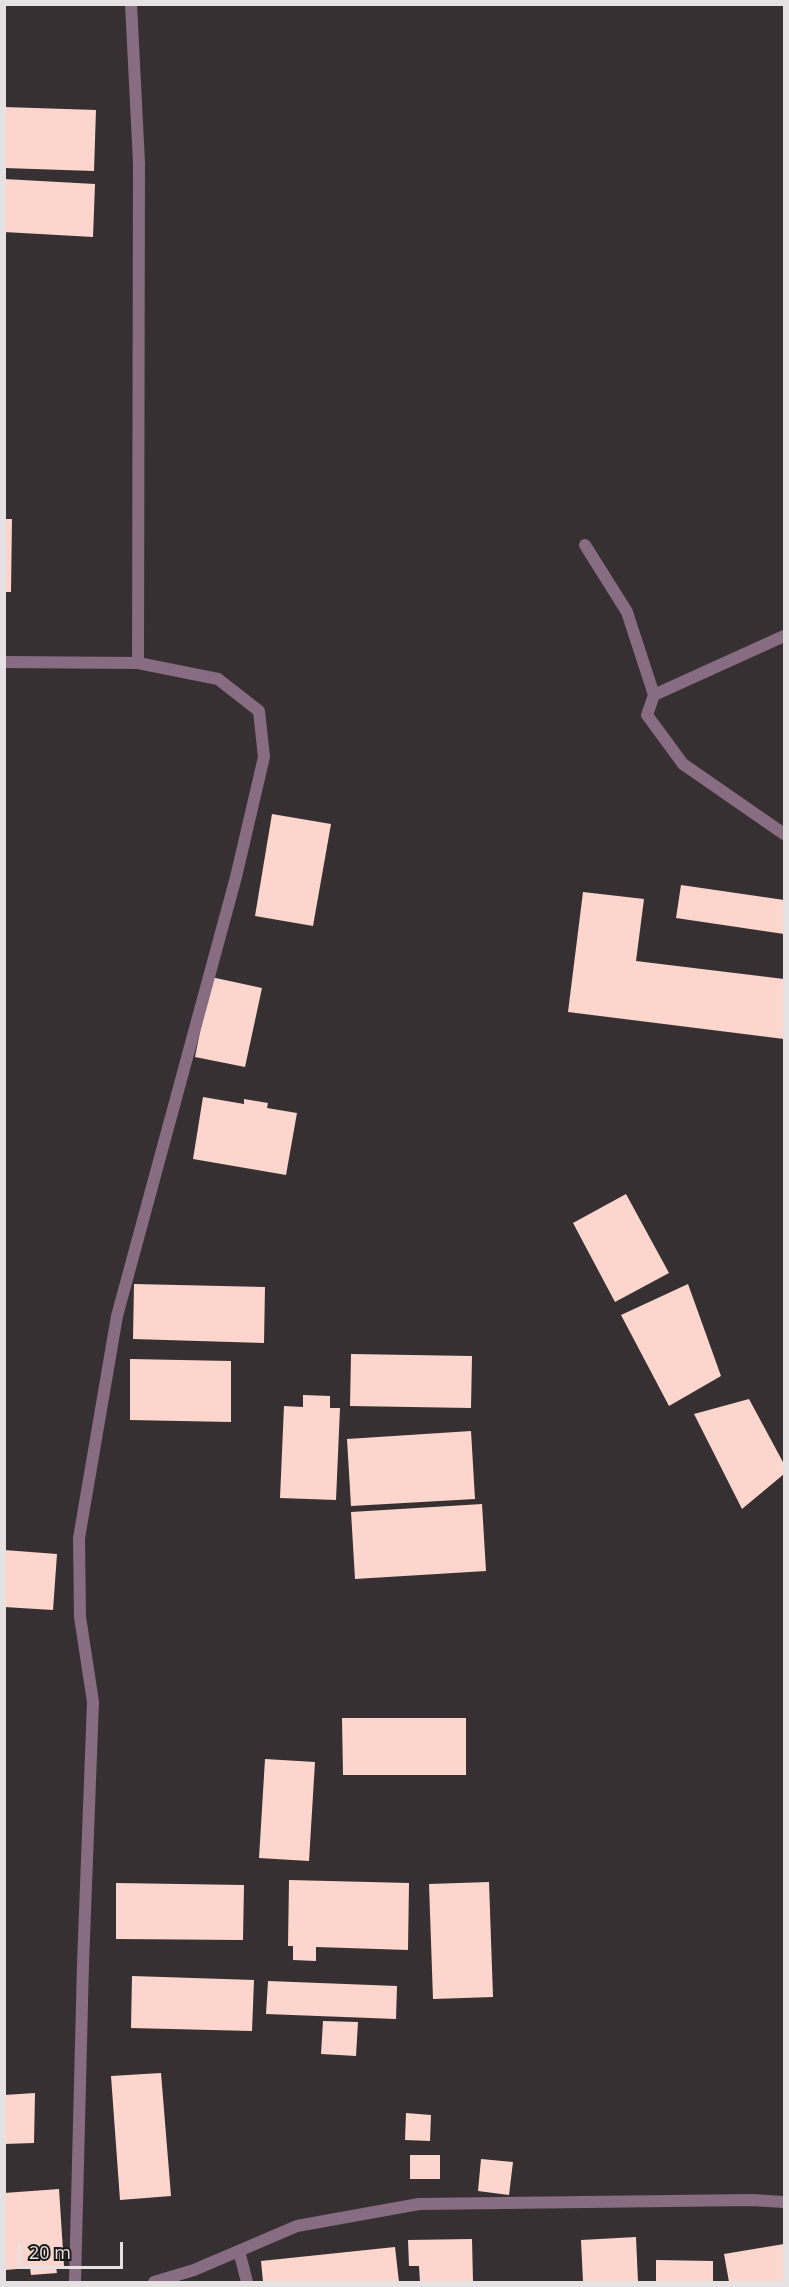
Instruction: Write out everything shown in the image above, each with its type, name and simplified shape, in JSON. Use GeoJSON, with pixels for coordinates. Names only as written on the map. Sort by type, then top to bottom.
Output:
{"type":"FeatureCollection","features":[{"type":"Feature","properties":{"kind":"street"},"geometry":{"type":"LineString","coordinates":[[131,4],[139,163],[138,663]]}},
{"type":"Feature","properties":{"kind":"street"},"geometry":{"type":"LineString","coordinates":[[585,545],[627,612],[654,695],[647,715],[683,764],[784,834]]}},
{"type":"Feature","properties":{"kind":"street"},"geometry":{"type":"LineString","coordinates":[[654,695],[784,636]]}},
{"type":"Feature","properties":{"kind":"street"},"geometry":{"type":"LineString","coordinates":[[4,662],[138,663],[218,679],[259,711],[264,757],[236,878],[117,1316],[79,1538],[80,1617],[93,1702],[83,1964],[75,2283]]}},
{"type":"Feature","properties":{"kind":"street"},"geometry":{"type":"LineString","coordinates":[[154,2283],[194,2270],[297,2226],[419,2204],[752,2200],[784,2202]]}},
{"type":"Feature","properties":{"kind":"street"},"geometry":{"type":"LineString","coordinates":[[239,2251],[247,2283]]}},
{"type":"Feature","properties":{"kind":"building"},"geometry":{"type":"Polygon","coordinates":[[[4,107],[96,110],[94,171],[4,168],[4,107]]]}},
{"type":"Feature","properties":{"kind":"building"},"geometry":{"type":"Polygon","coordinates":[[[4,179],[95,184],[93,237],[4,232],[4,179]]]}},
{"type":"Feature","properties":{"kind":"building"},"geometry":{"type":"Polygon","coordinates":[[[4,519],[12,519],[11,592],[4,592],[4,519]]]}},
{"type":"Feature","properties":{"kind":"building"},"geometry":{"type":"Polygon","coordinates":[[[272,814],[331,824],[313,926],[255,916],[272,814]]]}},
{"type":"Feature","properties":{"kind":"building"},"geometry":{"type":"Polygon","coordinates":[[[681,885],[784,900],[784,934],[676,918],[681,885]]]}},
{"type":"Feature","properties":{"kind":"building"},"geometry":{"type":"Polygon","coordinates":[[[583,892],[644,899],[636,961],[784,979],[784,1039],[568,1012],[583,892]]]}},
{"type":"Feature","properties":{"kind":"building"},"geometry":{"type":"Polygon","coordinates":[[[211,977],[262,988],[245,1067],[195,1057],[211,977]]]}},
{"type":"Feature","properties":{"kind":"building"},"geometry":{"type":"Polygon","coordinates":[[[203,1097],[244,1104],[244,1099],[268,1103],[267,1108],[297,1113],[286,1175],[193,1159],[203,1097]]]}},
{"type":"Feature","properties":{"kind":"building"},"geometry":{"type":"Polygon","coordinates":[[[626,1194],[669,1273],[615,1302],[573,1223],[626,1194]]]}},
{"type":"Feature","properties":{"kind":"building"},"geometry":{"type":"Polygon","coordinates":[[[134,1284],[265,1287],[264,1343],[133,1339],[134,1284]]]}},
{"type":"Feature","properties":{"kind":"building"},"geometry":{"type":"Polygon","coordinates":[[[688,1284],[721,1376],[669,1406],[621,1315],[688,1284]]]}},
{"type":"Feature","properties":{"kind":"building"},"geometry":{"type":"Polygon","coordinates":[[[351,1354],[472,1356],[471,1408],[350,1406],[351,1354]]]}},
{"type":"Feature","properties":{"kind":"building"},"geometry":{"type":"Polygon","coordinates":[[[130,1359],[231,1361],[231,1422],[130,1420],[130,1359]]]}},
{"type":"Feature","properties":{"kind":"building"},"geometry":{"type":"Polygon","coordinates":[[[303,1395],[330,1396],[330,1408],[340,1408],[336,1500],[280,1498],[284,1406],[303,1407],[303,1395]]]}},
{"type":"Feature","properties":{"kind":"building"},"geometry":{"type":"Polygon","coordinates":[[[749,1399],[784,1464],[784,1474],[742,1509],[694,1414],[749,1399]]]}},
{"type":"Feature","properties":{"kind":"building"},"geometry":{"type":"Polygon","coordinates":[[[471,1431],[475,1499],[351,1506],[347,1439],[471,1431]]]}},
{"type":"Feature","properties":{"kind":"building"},"geometry":{"type":"Polygon","coordinates":[[[482,1504],[486,1571],[355,1579],[351,1512],[482,1504]]]}},
{"type":"Feature","properties":{"kind":"building"},"geometry":{"type":"Polygon","coordinates":[[[4,1550],[57,1554],[53,1610],[4,1607],[4,1550]]]}},
{"type":"Feature","properties":{"kind":"building"},"geometry":{"type":"Polygon","coordinates":[[[342,1718],[466,1718],[466,1775],[343,1775],[342,1718]]]}},
{"type":"Feature","properties":{"kind":"building"},"geometry":{"type":"Polygon","coordinates":[[[265,1759],[315,1762],[309,1861],[259,1858],[265,1759]]]}},
{"type":"Feature","properties":{"kind":"building"},"geometry":{"type":"Polygon","coordinates":[[[289,1880],[409,1883],[408,1950],[316,1947],[316,1961],[293,1960],[293,1946],[288,1946],[289,1880]]]}},
{"type":"Feature","properties":{"kind":"building"},"geometry":{"type":"Polygon","coordinates":[[[489,1882],[493,1997],[433,1999],[429,1884],[489,1882]]]}},
{"type":"Feature","properties":{"kind":"building"},"geometry":{"type":"Polygon","coordinates":[[[116,1883],[244,1885],[243,1940],[116,1939],[116,1883]]]}},
{"type":"Feature","properties":{"kind":"building"},"geometry":{"type":"Polygon","coordinates":[[[132,1976],[254,1980],[252,2031],[131,2028],[132,1976]]]}},
{"type":"Feature","properties":{"kind":"building"},"geometry":{"type":"Polygon","coordinates":[[[268,1981],[397,1986],[396,2019],[266,2014],[268,1981]]]}},
{"type":"Feature","properties":{"kind":"building"},"geometry":{"type":"Polygon","coordinates":[[[323,2021],[358,2022],[356,2056],[321,2054],[323,2021]]]}},
{"type":"Feature","properties":{"kind":"building"},"geometry":{"type":"Polygon","coordinates":[[[161,2073],[171,2196],[120,2200],[111,2076],[161,2073]]]}},
{"type":"Feature","properties":{"kind":"building"},"geometry":{"type":"Polygon","coordinates":[[[35,2093],[34,2143],[4,2144],[4,2095],[35,2093]]]}},
{"type":"Feature","properties":{"kind":"building"},"geometry":{"type":"Polygon","coordinates":[[[406,2113],[431,2115],[430,2141],[405,2140],[406,2113]]]}},
{"type":"Feature","properties":{"kind":"building"},"geometry":{"type":"Polygon","coordinates":[[[410,2155],[440,2155],[440,2179],[410,2179],[410,2155]]]}},
{"type":"Feature","properties":{"kind":"building"},"geometry":{"type":"Polygon","coordinates":[[[481,2159],[513,2162],[509,2195],[478,2191],[481,2159]]]}},
{"type":"Feature","properties":{"kind":"building"},"geometry":{"type":"Polygon","coordinates":[[[59,2189],[64,2266],[56,2267],[57,2273],[31,2275],[30,2268],[5,2270],[4,2193],[59,2189]]]}},
{"type":"Feature","properties":{"kind":"building"},"geometry":{"type":"Polygon","coordinates":[[[636,2237],[638,2282],[583,2282],[581,2240],[636,2237]]]}},
{"type":"Feature","properties":{"kind":"building"},"geometry":{"type":"Polygon","coordinates":[[[472,2239],[473,2282],[420,2282],[419,2266],[409,2266],[408,2240],[472,2239]]]}},
{"type":"Feature","properties":{"kind":"building"},"geometry":{"type":"Polygon","coordinates":[[[784,2244],[784,2282],[729,2282],[724,2254],[784,2244]]]}},
{"type":"Feature","properties":{"kind":"building"},"geometry":{"type":"Polygon","coordinates":[[[395,2247],[399,2282],[263,2282],[261,2261],[395,2247]]]}},
{"type":"Feature","properties":{"kind":"building"},"geometry":{"type":"Polygon","coordinates":[[[656,2260],[713,2261],[713,2282],[656,2282],[656,2260]]]}}]}
